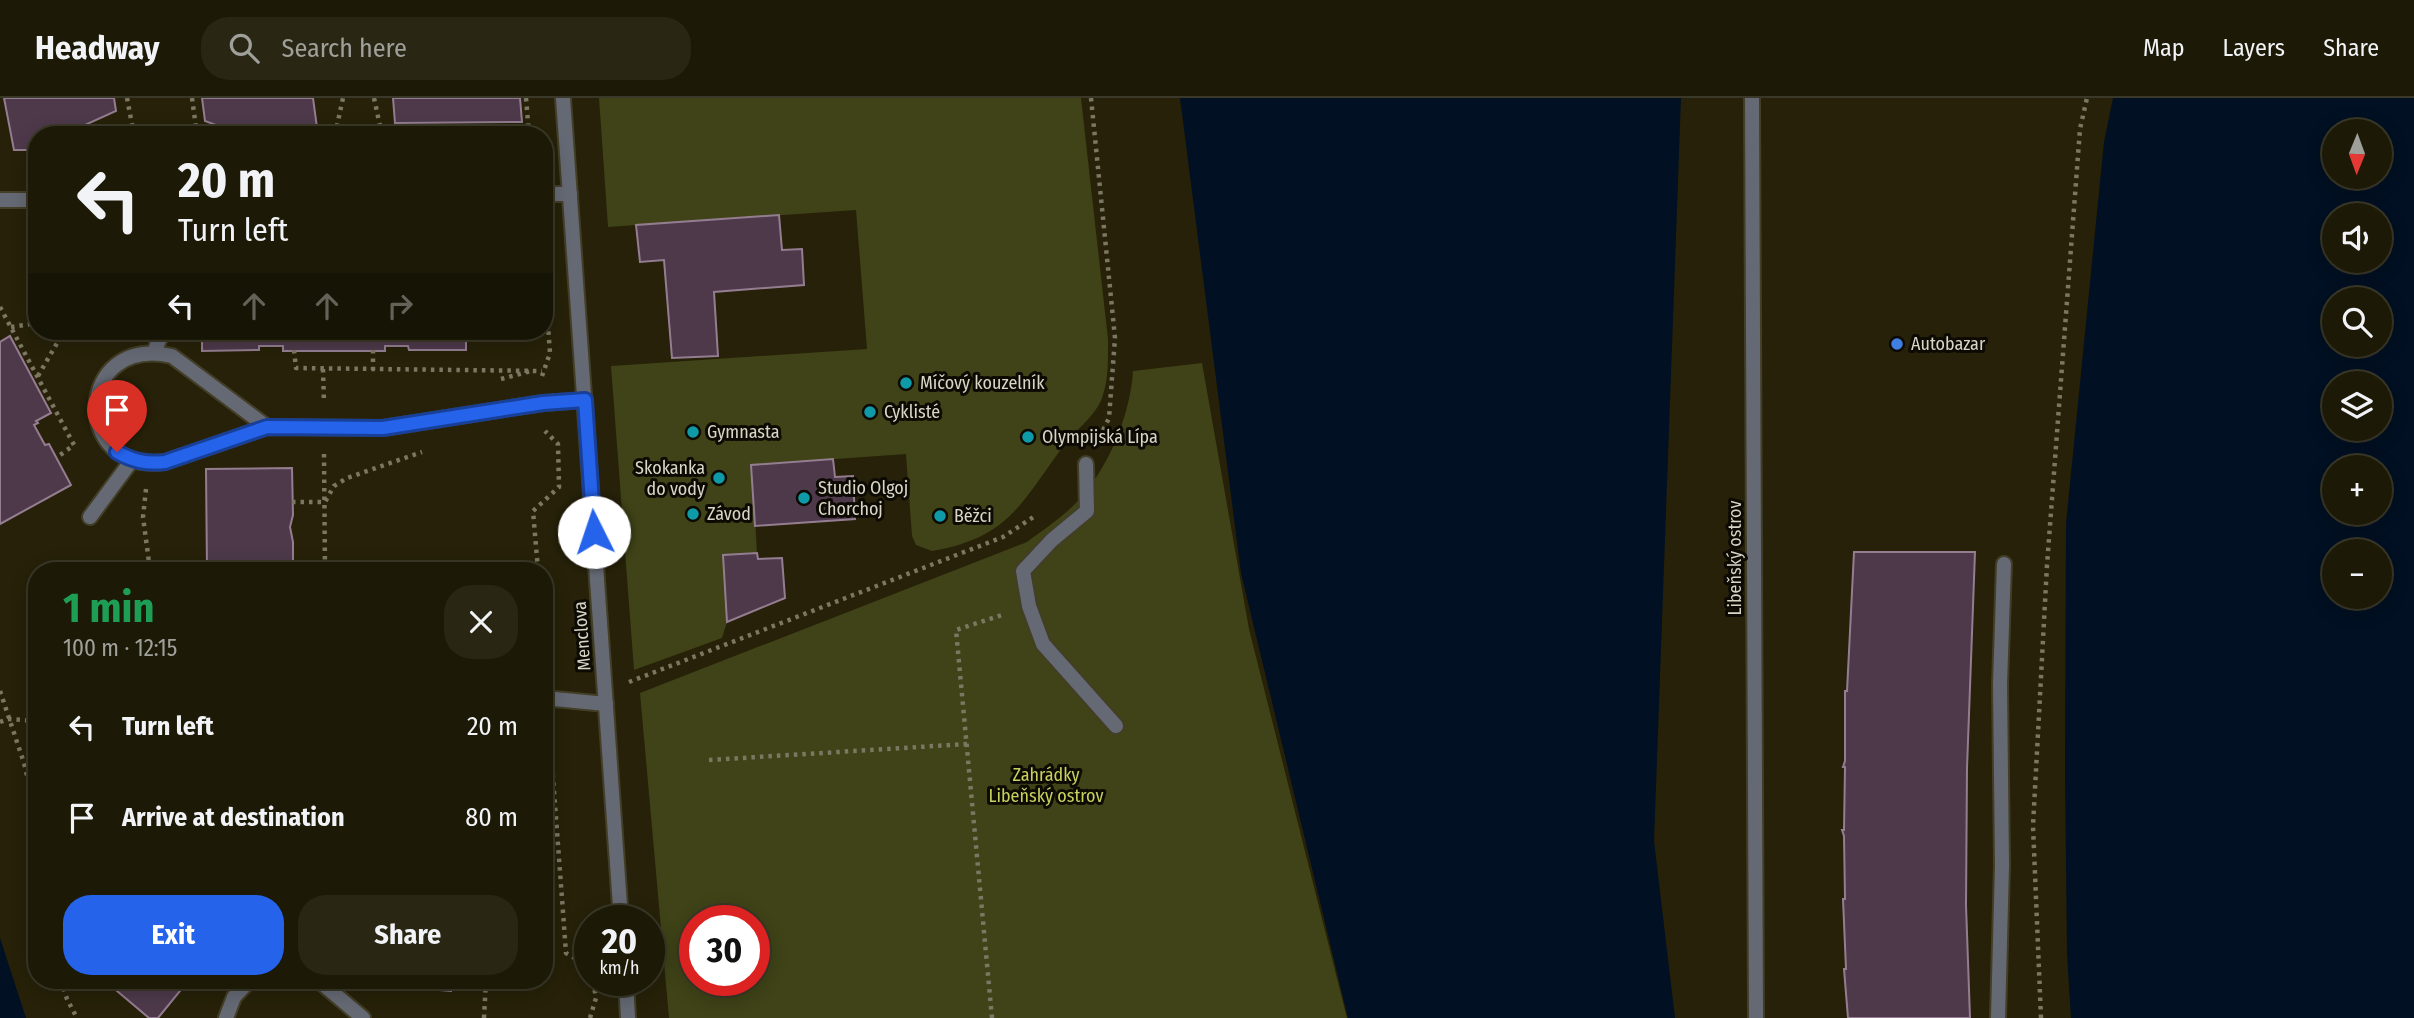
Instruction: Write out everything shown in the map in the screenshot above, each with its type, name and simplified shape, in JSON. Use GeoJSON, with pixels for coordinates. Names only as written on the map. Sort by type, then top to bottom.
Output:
{"type":"FeatureCollection","features":[{"type":"Feature","properties":{"kind":"street","name":"Menclova"},"geometry":{"type":"LineString","coordinates":[[563,98],[620,905]]}},
{"type":"Feature","properties":{"kind":"street","name":"Libeňský ostrov"},"geometry":{"type":"LineString","coordinates":[[1752,98],[1756,1018]]}},
{"type":"Feature","properties":{"kind":"street"},"geometry":{"type":"LineString","coordinates":[[553,194],[570,194]]}},
{"type":"Feature","properties":{"kind":"street"},"geometry":{"type":"LineString","coordinates":[[0,200],[28,200]]}},
{"type":"Feature","properties":{"kind":"street"},"geometry":{"type":"LineString","coordinates":[[154,352],[159,340]]}},
{"type":"Feature","properties":{"kind":"street"},"geometry":{"type":"LineString","coordinates":[[267,427],[172,356],[154,352],[136,355],[120,362],[107,373],[99,388],[96,415],[105,439],[117,452],[132,460],[149,464],[165,462],[267,427],[383,428],[543,403],[585,400]]}},
{"type":"Feature","properties":{"kind":"street"},"geometry":{"type":"LineString","coordinates":[[90,517],[132,460]]}},
{"type":"Feature","properties":{"kind":"street"},"geometry":{"type":"LineString","coordinates":[[1086,464],[1087,511],[1052,540],[1023,571],[1029,606],[1043,645],[1116,726]]}},
{"type":"Feature","properties":{"kind":"street"},"geometry":{"type":"LineString","coordinates":[[1997,1018],[2002,865],[2000,684],[2004,564]]}},
{"type":"Feature","properties":{"kind":"street"},"geometry":{"type":"LineString","coordinates":[[553,698],[606,697]]}},
{"type":"Feature","properties":{"kind":"street"},"geometry":{"type":"LineString","coordinates":[[226,1018],[234,997],[242,989]]}},
{"type":"Feature","properties":{"kind":"street"},"geometry":{"type":"LineString","coordinates":[[329,989],[363,1018]]}},
{"type":"Feature","properties":{"kind":"street"},"geometry":{"type":"LineString","coordinates":[[627,996],[628,1018]]}},
{"type":"Feature","properties":{"kind":"path"},"geometry":{"type":"LineString","coordinates":[[127,98],[132,126]]}},
{"type":"Feature","properties":{"kind":"path"},"geometry":{"type":"LineString","coordinates":[[192,98],[196,126]]}},
{"type":"Feature","properties":{"kind":"path"},"geometry":{"type":"LineString","coordinates":[[337,126],[344,98]]}},
{"type":"Feature","properties":{"kind":"path"},"geometry":{"type":"LineString","coordinates":[[374,98],[380,126]]}},
{"type":"Feature","properties":{"kind":"path"},"geometry":{"type":"LineString","coordinates":[[526,98],[528,126]]}},
{"type":"Feature","properties":{"kind":"path"},"geometry":{"type":"LineString","coordinates":[[1086,464],[1109,418],[1115,338],[1091,98]]}},
{"type":"Feature","properties":{"kind":"path"},"geometry":{"type":"LineString","coordinates":[[2041,1018],[2033,826],[2047,565],[2079,143],[2087,98]]}},
{"type":"Feature","properties":{"kind":"path"},"geometry":{"type":"LineString","coordinates":[[0,307],[74,445],[56,458]]}},
{"type":"Feature","properties":{"kind":"path"},"geometry":{"type":"LineString","coordinates":[[11,327],[28,324]]}},
{"type":"Feature","properties":{"kind":"path"},"geometry":{"type":"LineString","coordinates":[[37,377],[59,340]]}},
{"type":"Feature","properties":{"kind":"path"},"geometry":{"type":"LineString","coordinates":[[294,350],[296,368],[542,371],[550,353],[549,340]]}},
{"type":"Feature","properties":{"kind":"path"},"geometry":{"type":"LineString","coordinates":[[373,350],[373,370]]}},
{"type":"Feature","properties":{"kind":"path"},"geometry":{"type":"LineString","coordinates":[[323,369],[325,562]]}},
{"type":"Feature","properties":{"kind":"path"},"geometry":{"type":"LineString","coordinates":[[537,562],[533,511],[559,487],[558,444],[545,431],[543,403]]}},
{"type":"Feature","properties":{"kind":"path"},"geometry":{"type":"LineString","coordinates":[[149,464],[143,517],[149,562]]}},
{"type":"Feature","properties":{"kind":"path"},"geometry":{"type":"LineString","coordinates":[[606,697],[1003,537],[1044,509]]}},
{"type":"Feature","properties":{"kind":"path"},"geometry":{"type":"LineString","coordinates":[[992,1018],[956,630],[1029,606]]}},
{"type":"Feature","properties":{"kind":"path"},"geometry":{"type":"LineString","coordinates":[[0,691],[28,779]]}},
{"type":"Feature","properties":{"kind":"path"},"geometry":{"type":"LineString","coordinates":[[0,722],[9,719],[28,720]]}},
{"type":"Feature","properties":{"kind":"path"},"geometry":{"type":"LineString","coordinates":[[709,760],[967,744]]}},
{"type":"Feature","properties":{"kind":"path"},"geometry":{"type":"LineString","coordinates":[[553,787],[566,953],[574,958]]}},
{"type":"Feature","properties":{"kind":"path"},"geometry":{"type":"LineString","coordinates":[[65,989],[77,1018]]}},
{"type":"Feature","properties":{"kind":"path"},"geometry":{"type":"LineString","coordinates":[[484,1018],[486,989]]}},
{"type":"Feature","properties":{"kind":"path"},"geometry":{"type":"LineString","coordinates":[[590,1018],[596,996]]}},
{"type":"Feature","properties":{"kind":"green space"},"geometry":{"type":"Polygon","coordinates":[[[599,98],[1081,98],[1108,339],[1107,376],[1099,404],[1012,514],[980,537],[932,551],[916,545],[912,536],[906,454],[752,465],[757,553],[723,556],[727,622],[722,638],[634,670],[611,366],[867,349],[856,210],[608,227],[599,98]]]}},
{"type":"Feature","properties":{"kind":"green space","name":"Zahrádky Libeňský ostrov"},"geometry":{"type":"Polygon","coordinates":[[[1202,363],[1249,629],[1347,1018],[669,1018],[665,973],[665,905],[659,905],[640,693],[1027,542],[1069,510],[1097,477],[1122,425],[1133,371],[1202,363]]]}},
{"type":"Feature","properties":{"kind":"water"},"geometry":{"type":"Polygon","coordinates":[[[1180,98],[1681,98],[1654,841],[1675,1018],[1348,1018],[1241,573],[1180,98]]]}},
{"type":"Feature","properties":{"kind":"water"},"geometry":{"type":"Polygon","coordinates":[[[2113,98],[2414,98],[2414,1018],[2071,1018],[2067,954],[2065,771],[2066,524],[2104,142],[2113,98]]]}},
{"type":"Feature","properties":{"kind":"water"},"geometry":{"type":"Polygon","coordinates":[[[0,938],[26,1018],[0,1018],[0,938]]]}},
{"type":"Feature","properties":{"kind":"building"},"geometry":{"type":"Polygon","coordinates":[[[4,98],[114,98],[116,111],[83,126],[28,126],[28,150],[14,150],[4,98]]]}},
{"type":"Feature","properties":{"kind":"building"},"geometry":{"type":"Polygon","coordinates":[[[202,98],[313,98],[317,126],[219,126],[205,121],[202,98]]]}},
{"type":"Feature","properties":{"kind":"building"},"geometry":{"type":"Polygon","coordinates":[[[393,98],[520,98],[522,122],[395,123],[393,98]]]}},
{"type":"Feature","properties":{"kind":"building"},"geometry":{"type":"Polygon","coordinates":[[[779,215],[782,250],[802,249],[804,285],[714,292],[718,356],[672,358],[664,260],[640,262],[636,225],[779,215]]]}},
{"type":"Feature","properties":{"kind":"building"},"geometry":{"type":"Polygon","coordinates":[[[10,336],[51,413],[36,421],[38,423],[34,425],[45,445],[49,444],[71,485],[0,524],[0,342],[10,336]]]}},
{"type":"Feature","properties":{"kind":"building"},"geometry":{"type":"Polygon","coordinates":[[[202,340],[466,340],[466,350],[409,350],[408,346],[385,346],[385,351],[283,351],[283,346],[259,346],[259,350],[202,351],[202,340]]]}},
{"type":"Feature","properties":{"kind":"building","name":"Studio Olgoj Chorchoj"},"geometry":{"type":"Polygon","coordinates":[[[833,459],[835,477],[853,476],[855,519],[755,526],[751,465],[833,459]]]}},
{"type":"Feature","properties":{"kind":"building"},"geometry":{"type":"Polygon","coordinates":[[[292,468],[293,515],[290,527],[293,562],[207,562],[206,469],[292,468]]]}},
{"type":"Feature","properties":{"kind":"building"},"geometry":{"type":"Polygon","coordinates":[[[1854,552],[1975,552],[1967,768],[1966,905],[1970,1018],[1848,1018],[1844,969],[1842,830],[1845,691],[1854,552]]]}},
{"type":"Feature","properties":{"kind":"building"},"geometry":{"type":"Polygon","coordinates":[[[757,553],[758,559],[782,558],[785,598],[727,622],[723,555],[757,553]]]}},
{"type":"Feature","properties":{"kind":"building"},"geometry":{"type":"Polygon","coordinates":[[[115,989],[181,989],[158,1018],[149,1018],[115,989]]]}},
{"type":"Feature","properties":{"kind":"place","name":"Autobazar"},"geometry":{"type":"Point","coordinates":[1897,344]}},
{"type":"Feature","properties":{"kind":"place","name":"Míčový kouzelník"},"geometry":{"type":"Point","coordinates":[906,383]}},
{"type":"Feature","properties":{"kind":"place","name":"Cyklisté"},"geometry":{"type":"Point","coordinates":[870,412]}},
{"type":"Feature","properties":{"kind":"place","name":"Gymnasta"},"geometry":{"type":"Point","coordinates":[693,432]}},
{"type":"Feature","properties":{"kind":"place","name":"Olympijská Lípa"},"geometry":{"type":"Point","coordinates":[1028,437]}},
{"type":"Feature","properties":{"kind":"place","name":"Skokanka do vody"},"geometry":{"type":"Point","coordinates":[719,478]}},
{"type":"Feature","properties":{"kind":"place","name":"Studio Olgoj Chorchoj"},"geometry":{"type":"Point","coordinates":[804,498]}},
{"type":"Feature","properties":{"kind":"place","name":"Závod"},"geometry":{"type":"Point","coordinates":[693,514]}},
{"type":"Feature","properties":{"kind":"place","name":"Běžci"},"geometry":{"type":"Point","coordinates":[940,516]}},
{"type":"Feature","properties":{"kind":"route"},"geometry":{"type":"LineString","coordinates":[[117,452],[132,460],[149,464],[165,462],[267,427],[383,428],[543,403],[585,400],[594,532]]}}]}
